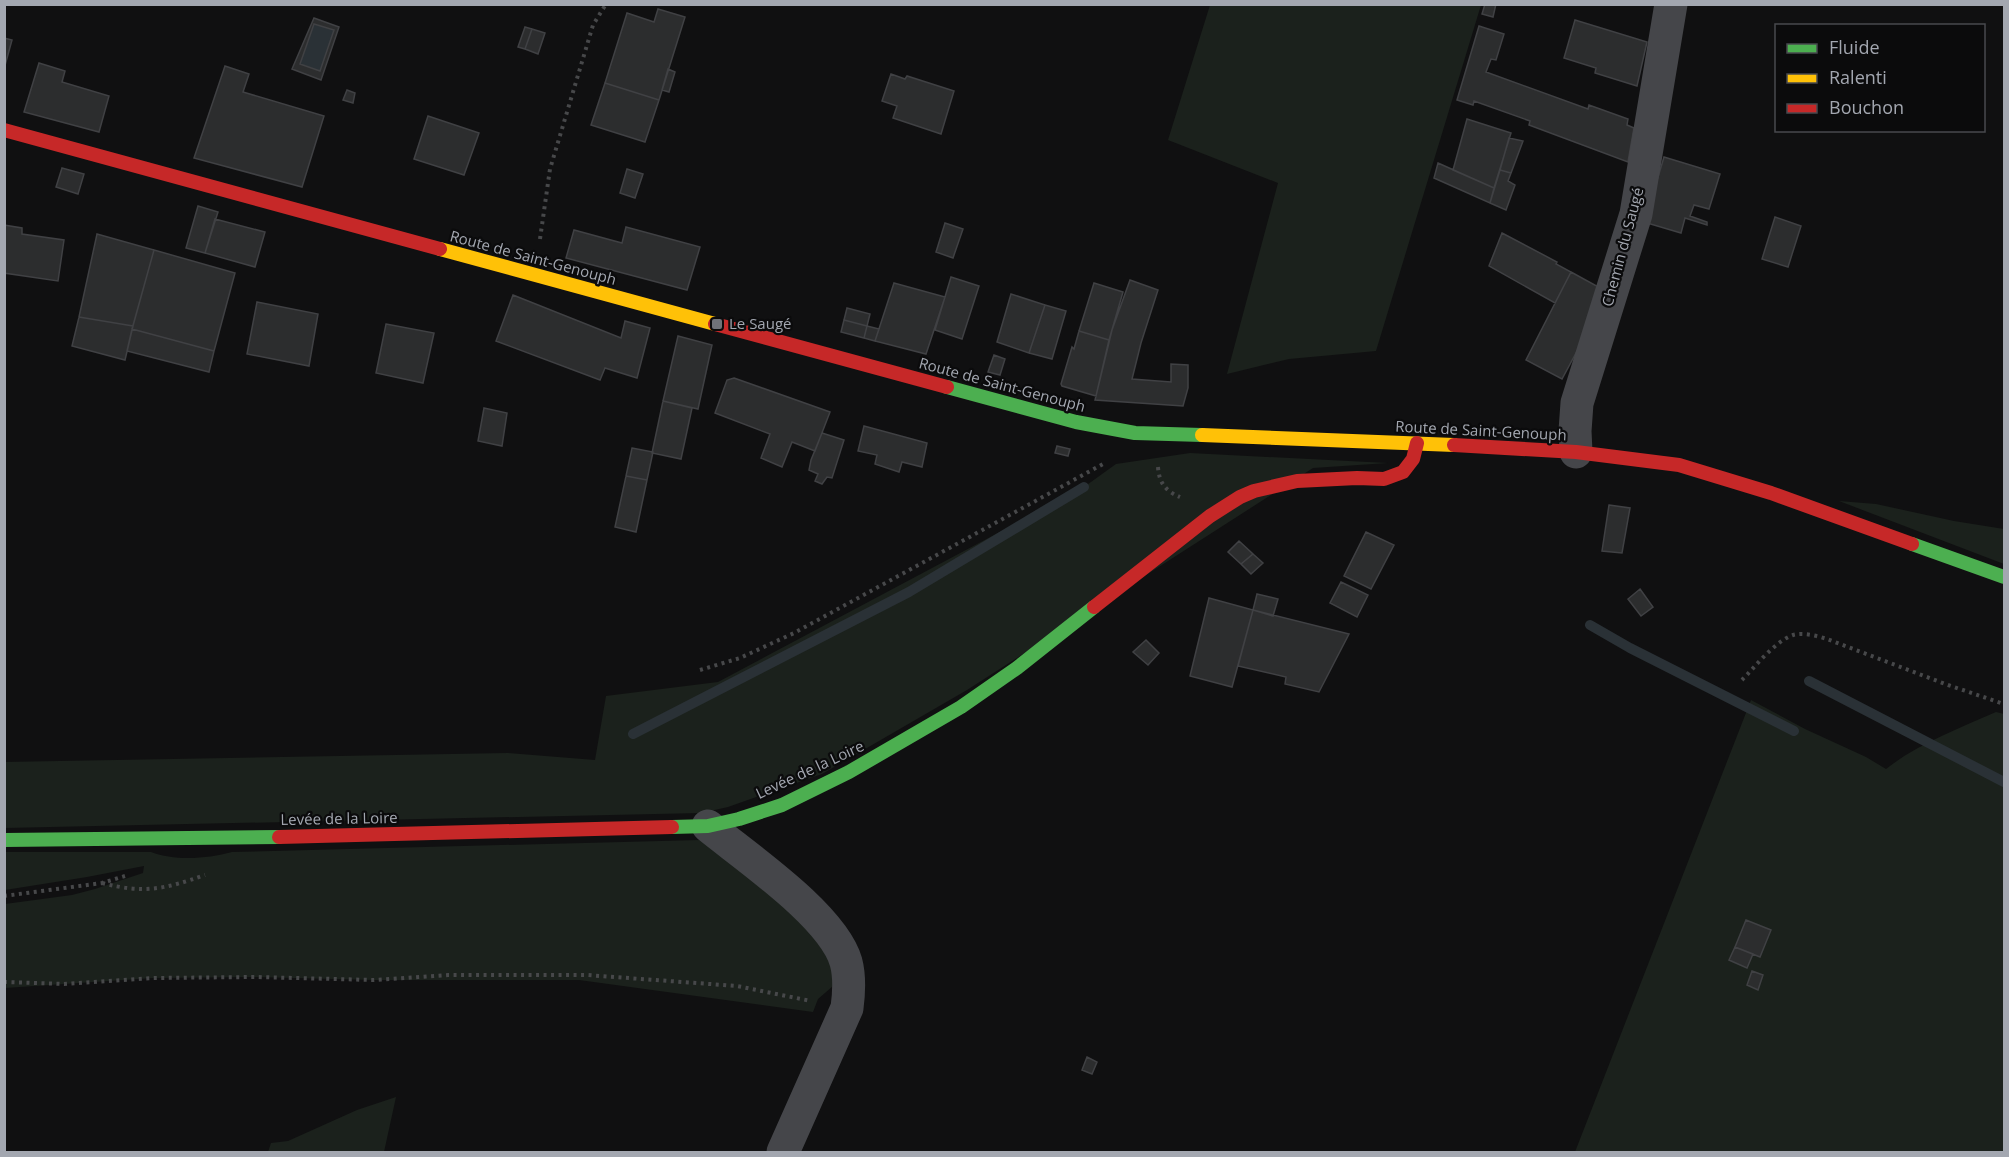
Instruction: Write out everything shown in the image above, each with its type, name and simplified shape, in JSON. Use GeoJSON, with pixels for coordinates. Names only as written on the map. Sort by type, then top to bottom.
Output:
{"type":"FeatureCollection","features":[{"type":"Feature","properties":{"kind":"street","name":"Chemin du Saugé"},"geometry":{"type":"LineString","coordinates":[[1576,452],[1577,403],[1636,214],[1671,4]]}},
{"type":"Feature","properties":{"kind":"street","name":"Route de Saint-Genouph"},"geometry":{"type":"LineString","coordinates":[[4,130],[1076,422],[1135,433],[1417,443],[1576,452],[1679,465],[1771,493],[2004,577]]}},
{"type":"Feature","properties":{"kind":"street","name":"Levée de la Loire"},"geometry":{"type":"LineString","coordinates":[[4,840],[211,838],[708,826],[740,819],[782,805],[849,772],[961,707],[1017,668],[1210,516],[1239,497],[1297,481],[1384,479],[1403,472],[1413,459],[1417,443]]}},
{"type":"Feature","properties":{"kind":"street"},"geometry":{"type":"LineString","coordinates":[[708,826],[796,897],[827,927],[846,961],[849,985],[847,1008],[783,1152]]}},
{"type":"Feature","properties":{"kind":"path"},"geometry":{"type":"LineString","coordinates":[[537,276],[544,203],[550,169],[593,25],[606,4]]}},
{"type":"Feature","properties":{"kind":"path"},"geometry":{"type":"LineString","coordinates":[[700,670],[740,658],[794,633],[1110,460]]}},
{"type":"Feature","properties":{"kind":"path"},"geometry":{"type":"LineString","coordinates":[[1158,466],[1160,479],[1166,489],[1178,497],[1189,499]]}},
{"type":"Feature","properties":{"kind":"path"},"geometry":{"type":"LineString","coordinates":[[1742,680],[1779,643],[1794,635],[1811,635],[2004,704]]}},
{"type":"Feature","properties":{"kind":"path"},"geometry":{"type":"LineString","coordinates":[[4,896],[102,883],[134,873]]}},
{"type":"Feature","properties":{"kind":"path"},"geometry":{"type":"LineString","coordinates":[[4,982],[64,984],[153,978],[255,976],[374,980],[448,975],[587,975],[737,986],[847,1008]]}},
{"type":"Feature","properties":{"kind":"shaded area"},"geometry":{"type":"Polygon","coordinates":[[[1210,5],[1481,5],[1376,351],[1289,359],[1227,374],[1278,183],[1168,140],[1210,5]]]}},
{"type":"Feature","properties":{"kind":"shaded area"},"geometry":{"type":"Polygon","coordinates":[[[314,24],[334,30],[320,71],[300,64],[314,24]]]}},
{"type":"Feature","properties":{"kind":"shaded area"},"geometry":{"type":"Polygon","coordinates":[[[1190,453],[1388,463],[1313,468],[967,690],[822,774],[728,807],[701,813],[5,828],[4,762],[508,753],[595,760],[606,696],[718,682],[1084,487],[1116,464],[1190,453]]]}},
{"type":"Feature","properties":{"kind":"shaded area"},"geometry":{"type":"Polygon","coordinates":[[[1839,501],[1876,504],[2004,529],[2004,564],[1839,501]]]}},
{"type":"Feature","properties":{"kind":"shaded area"},"geometry":{"type":"Polygon","coordinates":[[[1751,700],[1886,769],[1939,737],[1996,712],[2004,714],[2004,1152],[1575,1152],[1751,700]]]}},
{"type":"Feature","properties":{"kind":"shaded area"},"geometry":{"type":"Polygon","coordinates":[[[699,840],[713,844],[778,895],[831,955],[833,986],[818,999],[813,1012],[579,980],[153,978],[5,988],[5,904],[72,895],[95,889],[143,873],[144,866],[5,890],[5,852],[151,852],[170,857],[191,858],[232,852],[699,840]]]}},
{"type":"Feature","properties":{"kind":"shaded area"},"geometry":{"type":"Polygon","coordinates":[[[396,1097],[384,1152],[268,1152],[271,1143],[288,1141],[357,1110],[396,1097]]]}},
{"type":"Feature","properties":{"kind":"building"},"geometry":{"type":"Polygon","coordinates":[[[1485,4],[1496,4],[1493,17],[1482,14],[1485,4]]]}},
{"type":"Feature","properties":{"kind":"building"},"geometry":{"type":"Polygon","coordinates":[[[658,9],[685,17],[659,100],[605,83],[627,13],[654,22],[658,9]]]}},
{"type":"Feature","properties":{"kind":"building"},"geometry":{"type":"Polygon","coordinates":[[[314,18],[339,27],[321,80],[292,69],[314,18]],[[314,24],[300,64],[320,71],[334,30],[314,24]]]}},
{"type":"Feature","properties":{"kind":"building"},"geometry":{"type":"Polygon","coordinates":[[[1575,20],[1647,42],[1637,86],[1595,73],[1596,68],[1564,58],[1575,20]]]}},
{"type":"Feature","properties":{"kind":"building"},"geometry":{"type":"Polygon","coordinates":[[[1479,26],[1504,34],[1496,60],[1491,59],[1486,72],[1588,109],[1589,105],[1628,119],[1627,125],[1634,128],[1628,162],[1529,125],[1530,121],[1474,101],[1473,105],[1457,100],[1479,26]]]}},
{"type":"Feature","properties":{"kind":"building"},"geometry":{"type":"Polygon","coordinates":[[[525,27],[532,29],[525,49],[518,47],[525,27]]]}},
{"type":"Feature","properties":{"kind":"building"},"geometry":{"type":"Polygon","coordinates":[[[532,29],[545,33],[538,54],[525,49],[532,29]]]}},
{"type":"Feature","properties":{"kind":"building"},"geometry":{"type":"Polygon","coordinates":[[[4,38],[12,40],[4,69],[4,38]]]}},
{"type":"Feature","properties":{"kind":"building"},"geometry":{"type":"Polygon","coordinates":[[[39,63],[65,71],[62,82],[109,96],[99,132],[24,112],[39,63]]]}},
{"type":"Feature","properties":{"kind":"building"},"geometry":{"type":"Polygon","coordinates":[[[225,66],[249,74],[243,92],[324,116],[302,187],[194,158],[225,66]]]}},
{"type":"Feature","properties":{"kind":"building"},"geometry":{"type":"Polygon","coordinates":[[[668,69],[675,72],[669,92],[662,90],[668,69]]]}},
{"type":"Feature","properties":{"kind":"building"},"geometry":{"type":"Polygon","coordinates":[[[891,74],[905,79],[907,76],[954,91],[941,134],[893,118],[897,106],[882,101],[891,74]]]}},
{"type":"Feature","properties":{"kind":"building"},"geometry":{"type":"Polygon","coordinates":[[[605,83],[659,100],[645,142],[591,125],[605,83]]]}},
{"type":"Feature","properties":{"kind":"building"},"geometry":{"type":"Polygon","coordinates":[[[347,90],[355,93],[353,103],[343,100],[347,90]]]}},
{"type":"Feature","properties":{"kind":"building"},"geometry":{"type":"Polygon","coordinates":[[[428,116],[479,133],[464,175],[414,159],[428,116]]]}},
{"type":"Feature","properties":{"kind":"building"},"geometry":{"type":"Polygon","coordinates":[[[1467,119],[1511,133],[1494,188],[1453,170],[1467,119]]]}},
{"type":"Feature","properties":{"kind":"building"},"geometry":{"type":"Polygon","coordinates":[[[1509,138],[1523,141],[1511,173],[1500,170],[1509,138]]]}},
{"type":"Feature","properties":{"kind":"building"},"geometry":{"type":"Polygon","coordinates":[[[1664,157],[1720,174],[1709,209],[1694,205],[1690,216],[1707,222],[1707,225],[1685,218],[1681,233],[1647,223],[1650,204],[1664,157]]]}},
{"type":"Feature","properties":{"kind":"building"},"geometry":{"type":"Polygon","coordinates":[[[1438,163],[1494,188],[1490,203],[1434,178],[1438,163]]]}},
{"type":"Feature","properties":{"kind":"building"},"geometry":{"type":"Polygon","coordinates":[[[62,168],[84,174],[78,194],[56,187],[62,168]]]}},
{"type":"Feature","properties":{"kind":"building"},"geometry":{"type":"Polygon","coordinates":[[[627,169],[643,174],[635,198],[620,193],[627,169]]]}},
{"type":"Feature","properties":{"kind":"building"},"geometry":{"type":"Polygon","coordinates":[[[1500,170],[1511,173],[1508,181],[1515,185],[1506,210],[1490,203],[1500,170]]]}},
{"type":"Feature","properties":{"kind":"building"},"geometry":{"type":"Polygon","coordinates":[[[198,206],[218,212],[205,253],[186,248],[198,206]]]}},
{"type":"Feature","properties":{"kind":"building"},"geometry":{"type":"Polygon","coordinates":[[[1775,217],[1801,226],[1788,267],[1762,259],[1775,217]]]}},
{"type":"Feature","properties":{"kind":"building"},"geometry":{"type":"Polygon","coordinates":[[[215,219],[265,232],[255,267],[205,253],[215,219]]]}},
{"type":"Feature","properties":{"kind":"building"},"geometry":{"type":"Polygon","coordinates":[[[945,223],[963,229],[953,258],[936,252],[945,223]]]}},
{"type":"Feature","properties":{"kind":"building"},"geometry":{"type":"Polygon","coordinates":[[[4,225],[22,228],[22,234],[64,240],[58,281],[4,273],[4,225]]]}},
{"type":"Feature","properties":{"kind":"building"},"geometry":{"type":"Polygon","coordinates":[[[626,227],[700,247],[687,290],[566,258],[574,230],[622,243],[626,227]]]}},
{"type":"Feature","properties":{"kind":"building"},"geometry":{"type":"Polygon","coordinates":[[[1502,233],[1557,262],[1556,264],[1571,272],[1555,303],[1489,266],[1502,233]]]}},
{"type":"Feature","properties":{"kind":"building"},"geometry":{"type":"Polygon","coordinates":[[[97,234],[154,250],[133,326],[79,317],[97,234]]]}},
{"type":"Feature","properties":{"kind":"building"},"geometry":{"type":"Polygon","coordinates":[[[154,250],[235,273],[214,351],[132,329],[154,250]]]}},
{"type":"Feature","properties":{"kind":"building"},"geometry":{"type":"Polygon","coordinates":[[[1571,272],[1604,290],[1583,340],[1562,379],[1526,360],[1571,272]]]}},
{"type":"Feature","properties":{"kind":"building"},"geometry":{"type":"Polygon","coordinates":[[[951,277],[979,286],[962,339],[935,330],[951,277]]]}},
{"type":"Feature","properties":{"kind":"building"},"geometry":{"type":"Polygon","coordinates":[[[1130,280],[1158,290],[1132,379],[1171,382],[1171,364],[1188,365],[1188,388],[1183,406],[1095,400],[1112,330],[1130,280]]]}},
{"type":"Feature","properties":{"kind":"building"},"geometry":{"type":"Polygon","coordinates":[[[894,283],[945,297],[926,354],[875,341],[894,283]]]}},
{"type":"Feature","properties":{"kind":"building"},"geometry":{"type":"Polygon","coordinates":[[[1094,283],[1123,292],[1109,340],[1079,331],[1094,283]]]}},
{"type":"Feature","properties":{"kind":"building"},"geometry":{"type":"Polygon","coordinates":[[[1011,294],[1045,305],[1029,353],[997,342],[1011,294]]]}},
{"type":"Feature","properties":{"kind":"building"},"geometry":{"type":"Polygon","coordinates":[[[513,295],[621,338],[625,321],[650,328],[637,378],[605,368],[600,380],[496,341],[513,295]]]}},
{"type":"Feature","properties":{"kind":"building"},"geometry":{"type":"Polygon","coordinates":[[[257,302],[318,314],[309,366],[247,354],[257,302]]]}},
{"type":"Feature","properties":{"kind":"building"},"geometry":{"type":"Polygon","coordinates":[[[1045,305],[1066,311],[1052,359],[1029,353],[1045,305]]]}},
{"type":"Feature","properties":{"kind":"building"},"geometry":{"type":"Polygon","coordinates":[[[847,308],[870,314],[867,326],[844,320],[847,308]]]}},
{"type":"Feature","properties":{"kind":"building"},"geometry":{"type":"Polygon","coordinates":[[[79,317],[133,326],[125,360],[72,346],[79,317]]]}},
{"type":"Feature","properties":{"kind":"building"},"geometry":{"type":"Polygon","coordinates":[[[844,320],[867,326],[864,338],[841,332],[844,320]]]}},
{"type":"Feature","properties":{"kind":"building"},"geometry":{"type":"Polygon","coordinates":[[[386,324],[434,333],[423,383],[376,373],[386,324]]]}},
{"type":"Feature","properties":{"kind":"building"},"geometry":{"type":"Polygon","coordinates":[[[867,326],[879,329],[875,341],[864,338],[867,326]]]}},
{"type":"Feature","properties":{"kind":"building"},"geometry":{"type":"Polygon","coordinates":[[[132,329],[214,351],[209,372],[127,351],[132,329]]]}},
{"type":"Feature","properties":{"kind":"building"},"geometry":{"type":"Polygon","coordinates":[[[1079,331],[1109,340],[1096,396],[1061,384],[1079,331]]]}},
{"type":"Feature","properties":{"kind":"building"},"geometry":{"type":"Polygon","coordinates":[[[678,336],[712,345],[698,409],[663,401],[678,336]]]}},
{"type":"Feature","properties":{"kind":"building"},"geometry":{"type":"Polygon","coordinates":[[[994,355],[1005,359],[1000,375],[988,372],[994,355]]]}},
{"type":"Feature","properties":{"kind":"building"},"geometry":{"type":"Polygon","coordinates":[[[734,378],[830,412],[815,451],[792,442],[782,467],[761,458],[770,434],[715,413],[727,380],[734,378]]]}},
{"type":"Feature","properties":{"kind":"building"},"geometry":{"type":"Polygon","coordinates":[[[663,401],[692,408],[681,459],[652,453],[663,401]]]}},
{"type":"Feature","properties":{"kind":"building"},"geometry":{"type":"Polygon","coordinates":[[[484,408],[507,413],[502,446],[478,441],[484,408]]]}},
{"type":"Feature","properties":{"kind":"building"},"geometry":{"type":"Polygon","coordinates":[[[864,426],[927,443],[922,467],[902,462],[899,472],[875,464],[877,455],[858,451],[864,426]]]}},
{"type":"Feature","properties":{"kind":"building"},"geometry":{"type":"Polygon","coordinates":[[[822,433],[844,440],[832,478],[827,477],[822,484],[815,481],[818,474],[809,470],[822,433]]]}},
{"type":"Feature","properties":{"kind":"building"},"geometry":{"type":"Polygon","coordinates":[[[1057,446],[1070,449],[1068,456],[1055,453],[1057,446]]]}},
{"type":"Feature","properties":{"kind":"building"},"geometry":{"type":"Polygon","coordinates":[[[632,448],[653,452],[647,480],[626,476],[632,448]]]}},
{"type":"Feature","properties":{"kind":"building"},"geometry":{"type":"Polygon","coordinates":[[[626,476],[647,480],[636,532],[615,527],[626,476]]]}},
{"type":"Feature","properties":{"kind":"building"},"geometry":{"type":"Polygon","coordinates":[[[1609,505],[1630,508],[1622,553],[1602,551],[1609,505]]]}},
{"type":"Feature","properties":{"kind":"building"},"geometry":{"type":"Polygon","coordinates":[[[1366,532],[1394,545],[1371,589],[1344,576],[1366,532]]]}},
{"type":"Feature","properties":{"kind":"building"},"geometry":{"type":"Polygon","coordinates":[[[1239,541],[1253,554],[1241,564],[1228,552],[1239,541]]]}},
{"type":"Feature","properties":{"kind":"building"},"geometry":{"type":"Polygon","coordinates":[[[1253,554],[1263,563],[1251,574],[1241,564],[1253,554]]]}},
{"type":"Feature","properties":{"kind":"building"},"geometry":{"type":"Polygon","coordinates":[[[1341,582],[1368,595],[1357,617],[1330,603],[1341,582]]]}},
{"type":"Feature","properties":{"kind":"building"},"geometry":{"type":"Polygon","coordinates":[[[1640,589],[1653,607],[1641,616],[1628,599],[1640,589]]]}},
{"type":"Feature","properties":{"kind":"building"},"geometry":{"type":"Polygon","coordinates":[[[1257,594],[1278,599],[1273,616],[1253,610],[1257,594]]]}},
{"type":"Feature","properties":{"kind":"building"},"geometry":{"type":"Polygon","coordinates":[[[1209,598],[1253,610],[1232,687],[1190,676],[1209,598]]]}},
{"type":"Feature","properties":{"kind":"building"},"geometry":{"type":"Polygon","coordinates":[[[1253,610],[1349,634],[1319,692],[1285,684],[1286,677],[1238,666],[1253,610]]]}},
{"type":"Feature","properties":{"kind":"building"},"geometry":{"type":"Polygon","coordinates":[[[1146,640],[1159,653],[1148,665],[1133,652],[1146,640]]]}},
{"type":"Feature","properties":{"kind":"building"},"geometry":{"type":"Polygon","coordinates":[[[1746,920],[1771,930],[1760,957],[1735,947],[1746,920]]]}},
{"type":"Feature","properties":{"kind":"building"},"geometry":{"type":"Polygon","coordinates":[[[1735,947],[1753,954],[1747,968],[1729,960],[1735,947]]]}},
{"type":"Feature","properties":{"kind":"building"},"geometry":{"type":"Polygon","coordinates":[[[1752,971],[1763,975],[1758,990],[1747,985],[1752,971]]]}},
{"type":"Feature","properties":{"kind":"building"},"geometry":{"type":"Polygon","coordinates":[[[1087,1057],[1097,1062],[1092,1074],[1082,1070],[1087,1057]]]}},
{"type":"Feature","properties":{"kind":"waterway"},"geometry":{"type":"LineString","coordinates":[[633,734],[909,592],[1084,487]]}},
{"type":"Feature","properties":{"kind":"waterway"},"geometry":{"type":"LineString","coordinates":[[1590,625],[1630,648],[1794,731]]}},
{"type":"Feature","properties":{"kind":"waterway"},"geometry":{"type":"LineString","coordinates":[[1809,681],[2004,782]]}},
{"type":"Feature","properties":{"kind":"traffic: fast"},"geometry":{"type":"LineString","coordinates":[[947,387],[1076,422],[1135,433],[1202,435]]}},
{"type":"Feature","properties":{"kind":"traffic: fast"},"geometry":{"type":"LineString","coordinates":[[1912,544],[2004,577]]}},
{"type":"Feature","properties":{"kind":"traffic: fast"},"geometry":{"type":"LineString","coordinates":[[672,827],[708,826],[739,819],[782,805],[849,772],[961,707],[1017,668],[1094,607]]}},
{"type":"Feature","properties":{"kind":"traffic: fast"},"geometry":{"type":"LineString","coordinates":[[4,840],[279,837]]}},
{"type":"Feature","properties":{"kind":"traffic: slow"},"geometry":{"type":"LineString","coordinates":[[440,249],[715,324]]}},
{"type":"Feature","properties":{"kind":"traffic: slow"},"geometry":{"type":"LineString","coordinates":[[1202,435],[1454,445]]}},
{"type":"Feature","properties":{"kind":"traffic: jam"},"geometry":{"type":"LineString","coordinates":[[4,130],[440,249]]}},
{"type":"Feature","properties":{"kind":"traffic: jam"},"geometry":{"type":"LineString","coordinates":[[715,324],[947,387]]}},
{"type":"Feature","properties":{"kind":"traffic: jam"},"geometry":{"type":"LineString","coordinates":[[1094,607],[1210,516],[1240,497],[1254,491],[1297,481],[1384,479],[1403,472],[1413,459],[1417,443]]}},
{"type":"Feature","properties":{"kind":"traffic: jam"},"geometry":{"type":"LineString","coordinates":[[1454,445],[1576,452],[1679,465],[1771,493],[1912,544]]}},
{"type":"Feature","properties":{"kind":"traffic: jam"},"geometry":{"type":"LineString","coordinates":[[279,837],[672,827]]}},
{"type":"Feature","properties":{"kind":"place","name":"Le Saugé"},"geometry":{"type":"Point","coordinates":[717,324]}}]}
